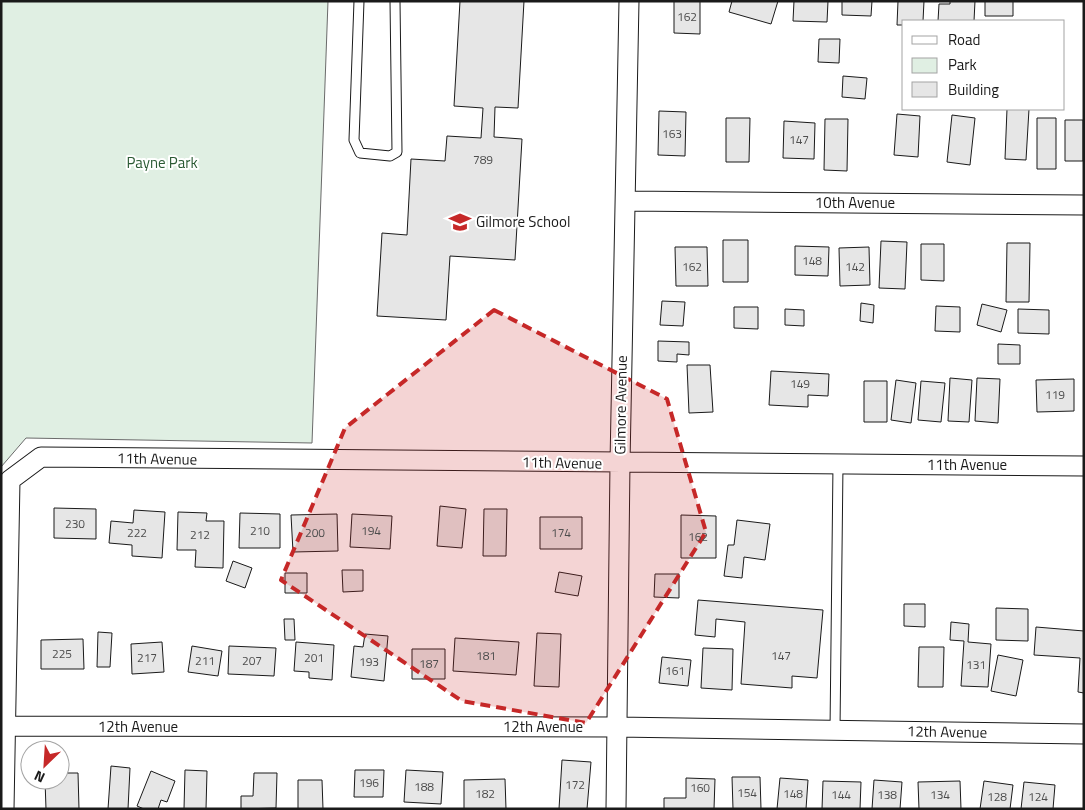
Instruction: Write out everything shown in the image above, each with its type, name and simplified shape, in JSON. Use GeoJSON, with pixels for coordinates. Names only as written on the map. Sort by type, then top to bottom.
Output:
{"type":"FeatureCollection","features":[{"type":"Feature","properties":{"kind":"street","name":"Gilmore Avenue"},"geometry":{"type":"LineString","coordinates":[[616,809],[620,463],[629,1]]}},
{"type":"Feature","properties":{"kind":"street","name":"10th Avenue"},"geometry":{"type":"LineString","coordinates":[[626,202],[1084,205]]}},
{"type":"Feature","properties":{"kind":"street","name":"11th Avenue"},"geometry":{"type":"LineString","coordinates":[[3,726],[10,480],[41,457],[1084,466]]}},
{"type":"Feature","properties":{"kind":"street","name":"12th Avenue"},"geometry":{"type":"LineString","coordinates":[[3,726],[617,727],[1084,734]]}},
{"type":"Feature","properties":{"kind":"street"},"geometry":{"type":"LineString","coordinates":[[3,726],[4,809]]}},
{"type":"Feature","properties":{"kind":"lane"},"geometry":{"type":"LineString","coordinates":[[359,1],[354,140],[360,153],[390,156],[397,152],[395,1]]}},
{"type":"Feature","properties":{"kind":"lane"},"geometry":{"type":"LineString","coordinates":[[834,730],[834,604],[838,464]]}},
{"type":"Feature","properties":{"kind":"highlighted area"},"geometry":{"type":"Polygon","coordinates":[[[494,310],[667,399],[706,532],[586,723],[462,701],[281,580],[345,428],[494,310]]]}},
{"type":"Feature","properties":{"kind":"green space","name":"Payne Park"},"geometry":{"type":"Polygon","coordinates":[[[1,1],[328,1],[312,443],[26,438],[1,467],[1,1]]]}},
{"type":"Feature","properties":{"kind":"building"},"geometry":{"type":"Polygon","coordinates":[[[460,1],[524,1],[518,108],[495,107],[494,137],[522,139],[515,260],[450,256],[446,320],[377,316],[382,233],[407,235],[411,159],[445,161],[447,136],[481,138],[483,108],[454,106],[460,1]]]}},
{"type":"Feature","properties":{"kind":"building"},"geometry":{"type":"Polygon","coordinates":[[[674,1],[700,1],[700,34],[674,33],[674,1]]]}},
{"type":"Feature","properties":{"kind":"building"},"geometry":{"type":"Polygon","coordinates":[[[732,1],[778,1],[771,24],[729,12],[732,1]]]}},
{"type":"Feature","properties":{"kind":"building"},"geometry":{"type":"Polygon","coordinates":[[[794,1],[828,1],[827,22],[793,21],[794,1]]]}},
{"type":"Feature","properties":{"kind":"building"},"geometry":{"type":"Polygon","coordinates":[[[842,1],[872,1],[871,16],[842,15],[842,1]]]}},
{"type":"Feature","properties":{"kind":"building"},"geometry":{"type":"Polygon","coordinates":[[[898,1],[924,1],[923,20],[902,20],[902,25],[897,25],[898,1]]]}},
{"type":"Feature","properties":{"kind":"building"},"geometry":{"type":"Polygon","coordinates":[[[950,1],[975,1],[974,20],[938,20],[939,4],[950,4],[950,1]]]}},
{"type":"Feature","properties":{"kind":"building"},"geometry":{"type":"Polygon","coordinates":[[[985,1],[1013,1],[1013,16],[985,16],[985,1]]]}},
{"type":"Feature","properties":{"kind":"building"},"geometry":{"type":"Polygon","coordinates":[[[819,39],[840,39],[839,63],[818,62],[819,39]]]}},
{"type":"Feature","properties":{"kind":"building"},"geometry":{"type":"Polygon","coordinates":[[[843,76],[867,78],[865,99],[842,97],[843,76]]]}},
{"type":"Feature","properties":{"kind":"building"},"geometry":{"type":"Polygon","coordinates":[[[1007,110],[1029,110],[1026,160],[1005,159],[1007,110]]]}},
{"type":"Feature","properties":{"kind":"building"},"geometry":{"type":"Polygon","coordinates":[[[659,111],[686,112],[685,156],[658,155],[659,111]]]}},
{"type":"Feature","properties":{"kind":"building"},"geometry":{"type":"Polygon","coordinates":[[[897,114],[920,116],[918,157],[894,155],[897,114]]]}},
{"type":"Feature","properties":{"kind":"building"},"geometry":{"type":"Polygon","coordinates":[[[952,115],[975,118],[970,165],[947,162],[952,115]]]}},
{"type":"Feature","properties":{"kind":"building"},"geometry":{"type":"Polygon","coordinates":[[[726,118],[750,118],[749,162],[726,162],[726,118]]]}},
{"type":"Feature","properties":{"kind":"building"},"geometry":{"type":"Polygon","coordinates":[[[1037,118],[1056,118],[1056,169],[1037,169],[1037,118]]]}},
{"type":"Feature","properties":{"kind":"building"},"geometry":{"type":"Polygon","coordinates":[[[825,119],[848,119],[847,171],[824,170],[825,119]]]}},
{"type":"Feature","properties":{"kind":"building"},"geometry":{"type":"Polygon","coordinates":[[[1065,120],[1083,120],[1083,161],[1065,161],[1065,120]]]}},
{"type":"Feature","properties":{"kind":"building"},"geometry":{"type":"Polygon","coordinates":[[[784,121],[815,123],[814,159],[783,158],[784,121]]]}},
{"type":"Feature","properties":{"kind":"building"},"geometry":{"type":"Polygon","coordinates":[[[723,240],[748,240],[748,282],[723,282],[723,240]]]}},
{"type":"Feature","properties":{"kind":"building"},"geometry":{"type":"Polygon","coordinates":[[[881,241],[907,242],[905,289],[879,288],[881,241]]]}},
{"type":"Feature","properties":{"kind":"building"},"geometry":{"type":"Polygon","coordinates":[[[1007,243],[1030,243],[1029,302],[1006,302],[1007,243]]]}},
{"type":"Feature","properties":{"kind":"building"},"geometry":{"type":"Polygon","coordinates":[[[921,244],[944,244],[944,281],[921,280],[921,244]]]}},
{"type":"Feature","properties":{"kind":"building"},"geometry":{"type":"Polygon","coordinates":[[[795,246],[829,247],[828,276],[795,275],[795,246]]]}},
{"type":"Feature","properties":{"kind":"building"},"geometry":{"type":"Polygon","coordinates":[[[675,247],[707,247],[708,286],[676,286],[675,247]]]}},
{"type":"Feature","properties":{"kind":"building"},"geometry":{"type":"Polygon","coordinates":[[[869,247],[870,285],[840,286],[839,248],[869,247]]]}},
{"type":"Feature","properties":{"kind":"building"},"geometry":{"type":"Polygon","coordinates":[[[662,301],[685,302],[683,326],[660,325],[662,301]]]}},
{"type":"Feature","properties":{"kind":"building"},"geometry":{"type":"Polygon","coordinates":[[[861,303],[874,305],[873,323],[860,321],[861,303]]]}},
{"type":"Feature","properties":{"kind":"building"},"geometry":{"type":"Polygon","coordinates":[[[982,304],[1007,310],[1001,332],[977,325],[982,304]]]}},
{"type":"Feature","properties":{"kind":"building"},"geometry":{"type":"Polygon","coordinates":[[[936,306],[960,307],[960,332],[935,331],[936,306]]]}},
{"type":"Feature","properties":{"kind":"building"},"geometry":{"type":"Polygon","coordinates":[[[734,307],[758,307],[758,329],[734,328],[734,307]]]}},
{"type":"Feature","properties":{"kind":"building"},"geometry":{"type":"Polygon","coordinates":[[[785,309],[804,310],[804,326],[785,325],[785,309]]]}},
{"type":"Feature","properties":{"kind":"building"},"geometry":{"type":"Polygon","coordinates":[[[1018,309],[1049,310],[1049,334],[1018,333],[1018,309]]]}},
{"type":"Feature","properties":{"kind":"building"},"geometry":{"type":"Polygon","coordinates":[[[658,341],[689,342],[689,355],[677,354],[677,362],[658,361],[658,341]]]}},
{"type":"Feature","properties":{"kind":"building"},"geometry":{"type":"Polygon","coordinates":[[[998,344],[1020,345],[1020,364],[998,364],[998,344]]]}},
{"type":"Feature","properties":{"kind":"building"},"geometry":{"type":"Polygon","coordinates":[[[687,365],[710,365],[713,412],[689,413],[687,365]]]}},
{"type":"Feature","properties":{"kind":"building"},"geometry":{"type":"Polygon","coordinates":[[[771,371],[829,374],[828,396],[808,395],[808,407],[769,405],[771,371]]]}},
{"type":"Feature","properties":{"kind":"building"},"geometry":{"type":"Polygon","coordinates":[[[950,378],[972,380],[969,422],[948,421],[950,378]]]}},
{"type":"Feature","properties":{"kind":"building"},"geometry":{"type":"Polygon","coordinates":[[[977,378],[1000,379],[998,423],[975,421],[977,378]]]}},
{"type":"Feature","properties":{"kind":"building"},"geometry":{"type":"Polygon","coordinates":[[[1074,379],[1074,411],[1037,412],[1036,380],[1074,379]]]}},
{"type":"Feature","properties":{"kind":"building"},"geometry":{"type":"Polygon","coordinates":[[[896,380],[916,383],[911,423],[891,420],[896,380]]]}},
{"type":"Feature","properties":{"kind":"building"},"geometry":{"type":"Polygon","coordinates":[[[864,381],[887,381],[887,422],[864,422],[864,381]]]}},
{"type":"Feature","properties":{"kind":"building"},"geometry":{"type":"Polygon","coordinates":[[[921,381],[945,383],[941,422],[918,420],[921,381]]]}},
{"type":"Feature","properties":{"kind":"building"},"geometry":{"type":"Polygon","coordinates":[[[440,506],[466,509],[462,548],[437,546],[440,506]]]}},
{"type":"Feature","properties":{"kind":"building"},"geometry":{"type":"Polygon","coordinates":[[[54,508],[96,509],[96,539],[54,538],[54,508]]]}},
{"type":"Feature","properties":{"kind":"building"},"geometry":{"type":"Polygon","coordinates":[[[484,509],[507,509],[506,556],[483,556],[484,509]]]}},
{"type":"Feature","properties":{"kind":"building"},"geometry":{"type":"Polygon","coordinates":[[[134,510],[165,512],[162,558],[132,556],[132,545],[109,543],[111,521],[133,523],[134,510]]]}},
{"type":"Feature","properties":{"kind":"building"},"geometry":{"type":"Polygon","coordinates":[[[178,512],[207,513],[206,521],[224,521],[223,568],[195,567],[196,550],[177,550],[178,512]]]}},
{"type":"Feature","properties":{"kind":"building"},"geometry":{"type":"Polygon","coordinates":[[[240,513],[280,514],[280,548],[239,548],[240,513]]]}},
{"type":"Feature","properties":{"kind":"building"},"geometry":{"type":"Polygon","coordinates":[[[337,514],[338,551],[293,552],[291,515],[337,514]]]}},
{"type":"Feature","properties":{"kind":"building"},"geometry":{"type":"Polygon","coordinates":[[[352,514],[392,516],[390,549],[350,547],[352,514]]]}},
{"type":"Feature","properties":{"kind":"building"},"geometry":{"type":"Polygon","coordinates":[[[681,515],[716,516],[716,558],[681,558],[681,515]]]}},
{"type":"Feature","properties":{"kind":"building"},"geometry":{"type":"Polygon","coordinates":[[[540,517],[582,517],[582,549],[540,549],[540,517]]]}},
{"type":"Feature","properties":{"kind":"building"},"geometry":{"type":"Polygon","coordinates":[[[737,520],[770,524],[765,560],[744,557],[742,578],[724,576],[728,545],[734,545],[737,520]]]}},
{"type":"Feature","properties":{"kind":"building"},"geometry":{"type":"Polygon","coordinates":[[[233,561],[252,568],[245,588],[226,581],[233,561]]]}},
{"type":"Feature","properties":{"kind":"building"},"geometry":{"type":"Polygon","coordinates":[[[342,570],[363,570],[363,591],[343,592],[342,570]]]}},
{"type":"Feature","properties":{"kind":"building"},"geometry":{"type":"Polygon","coordinates":[[[559,572],[582,576],[578,596],[555,592],[559,572]]]}},
{"type":"Feature","properties":{"kind":"building"},"geometry":{"type":"Polygon","coordinates":[[[285,573],[307,573],[307,593],[285,593],[285,573]]]}},
{"type":"Feature","properties":{"kind":"building"},"geometry":{"type":"Polygon","coordinates":[[[655,574],[679,574],[679,598],[654,597],[655,574]]]}},
{"type":"Feature","properties":{"kind":"building"},"geometry":{"type":"Polygon","coordinates":[[[698,600],[823,610],[817,678],[792,676],[792,688],[741,684],[745,622],[716,619],[715,637],[695,635],[698,600]]]}},
{"type":"Feature","properties":{"kind":"building"},"geometry":{"type":"Polygon","coordinates":[[[904,604],[925,604],[925,627],[904,626],[904,604]]]}},
{"type":"Feature","properties":{"kind":"building"},"geometry":{"type":"Polygon","coordinates":[[[996,608],[1028,609],[1028,641],[996,640],[996,608]]]}},
{"type":"Feature","properties":{"kind":"building"},"geometry":{"type":"Polygon","coordinates":[[[284,619],[294,619],[295,640],[285,640],[284,619]]]}},
{"type":"Feature","properties":{"kind":"building"},"geometry":{"type":"Polygon","coordinates":[[[951,622],[969,624],[968,642],[991,644],[988,687],[961,686],[964,641],[950,640],[951,622]]]}},
{"type":"Feature","properties":{"kind":"building"},"geometry":{"type":"Polygon","coordinates":[[[1036,627],[1084,631],[1084,693],[1078,692],[1080,658],[1034,655],[1036,627]]]}},
{"type":"Feature","properties":{"kind":"building"},"geometry":{"type":"Polygon","coordinates":[[[98,632],[112,633],[110,667],[97,667],[98,632]]]}},
{"type":"Feature","properties":{"kind":"building"},"geometry":{"type":"Polygon","coordinates":[[[537,633],[561,634],[559,687],[534,686],[537,633]]]}},
{"type":"Feature","properties":{"kind":"building"},"geometry":{"type":"Polygon","coordinates":[[[365,634],[388,636],[384,681],[351,677],[354,646],[363,647],[365,634]]]}},
{"type":"Feature","properties":{"kind":"building"},"geometry":{"type":"Polygon","coordinates":[[[455,638],[519,642],[516,675],[453,671],[455,638]]]}},
{"type":"Feature","properties":{"kind":"building"},"geometry":{"type":"Polygon","coordinates":[[[83,639],[84,669],[41,669],[41,640],[83,639]]]}},
{"type":"Feature","properties":{"kind":"building"},"geometry":{"type":"Polygon","coordinates":[[[162,642],[164,672],[132,674],[131,644],[162,642]]]}},
{"type":"Feature","properties":{"kind":"building"},"geometry":{"type":"Polygon","coordinates":[[[296,642],[334,645],[332,680],[309,678],[309,672],[294,671],[296,642]]]}},
{"type":"Feature","properties":{"kind":"building"},"geometry":{"type":"Polygon","coordinates":[[[192,646],[222,651],[218,676],[188,672],[192,646]]]}},
{"type":"Feature","properties":{"kind":"building"},"geometry":{"type":"Polygon","coordinates":[[[229,646],[276,648],[274,676],[228,674],[229,646]]]}},
{"type":"Feature","properties":{"kind":"building"},"geometry":{"type":"Polygon","coordinates":[[[919,647],[944,647],[943,687],[918,687],[919,647]]]}},
{"type":"Feature","properties":{"kind":"building"},"geometry":{"type":"Polygon","coordinates":[[[703,648],[733,649],[732,690],[701,688],[703,648]]]}},
{"type":"Feature","properties":{"kind":"building"},"geometry":{"type":"Polygon","coordinates":[[[412,649],[445,649],[445,679],[412,679],[412,649]]]}},
{"type":"Feature","properties":{"kind":"building"},"geometry":{"type":"Polygon","coordinates":[[[998,655],[1023,660],[1016,696],[991,691],[998,655]]]}},
{"type":"Feature","properties":{"kind":"building"},"geometry":{"type":"Polygon","coordinates":[[[662,657],[691,660],[688,686],[659,683],[662,657]]]}},
{"type":"Feature","properties":{"kind":"building"},"geometry":{"type":"Polygon","coordinates":[[[562,760],[591,762],[587,809],[559,809],[562,760]]]}},
{"type":"Feature","properties":{"kind":"building"},"geometry":{"type":"Polygon","coordinates":[[[111,766],[130,768],[128,809],[108,809],[111,766]]]}},
{"type":"Feature","properties":{"kind":"building"},"geometry":{"type":"Polygon","coordinates":[[[185,770],[207,771],[206,809],[184,809],[185,770]]]}},
{"type":"Feature","properties":{"kind":"building"},"geometry":{"type":"Polygon","coordinates":[[[355,770],[384,770],[383,797],[354,797],[355,770]]]}},
{"type":"Feature","properties":{"kind":"building"},"geometry":{"type":"Polygon","coordinates":[[[406,770],[443,772],[441,804],[404,802],[406,770]]]}},
{"type":"Feature","properties":{"kind":"building"},"geometry":{"type":"Polygon","coordinates":[[[151,771],[175,781],[167,802],[161,800],[158,809],[144,809],[137,806],[151,771]]]}},
{"type":"Feature","properties":{"kind":"building"},"geometry":{"type":"Polygon","coordinates":[[[70,773],[78,773],[79,809],[46,809],[45,790],[70,790],[70,773]]]}},
{"type":"Feature","properties":{"kind":"building"},"geometry":{"type":"Polygon","coordinates":[[[254,773],[277,773],[276,808],[241,809],[241,796],[253,796],[254,773]]]}},
{"type":"Feature","properties":{"kind":"building"},"geometry":{"type":"Polygon","coordinates":[[[732,777],[760,777],[761,809],[733,809],[732,777]]]}},
{"type":"Feature","properties":{"kind":"building"},"geometry":{"type":"Polygon","coordinates":[[[686,778],[715,779],[714,809],[664,809],[664,798],[686,798],[686,778]]]}},
{"type":"Feature","properties":{"kind":"building"},"geometry":{"type":"Polygon","coordinates":[[[780,778],[808,780],[806,809],[777,809],[780,778]]]}},
{"type":"Feature","properties":{"kind":"building"},"geometry":{"type":"Polygon","coordinates":[[[505,779],[506,809],[464,809],[464,780],[505,779]]]}},
{"type":"Feature","properties":{"kind":"building"},"geometry":{"type":"Polygon","coordinates":[[[298,780],[322,780],[323,809],[298,809],[298,780]]]}},
{"type":"Feature","properties":{"kind":"building"},"geometry":{"type":"Polygon","coordinates":[[[874,780],[902,782],[900,809],[872,809],[874,780]]]}},
{"type":"Feature","properties":{"kind":"building"},"geometry":{"type":"Polygon","coordinates":[[[823,781],[861,782],[860,809],[822,809],[823,781]]]}},
{"type":"Feature","properties":{"kind":"building"},"geometry":{"type":"Polygon","coordinates":[[[960,781],[961,809],[919,809],[918,782],[960,781]]]}},
{"type":"Feature","properties":{"kind":"building"},"geometry":{"type":"Polygon","coordinates":[[[984,781],[1013,785],[1010,809],[980,809],[984,781]]]}},
{"type":"Feature","properties":{"kind":"building"},"geometry":{"type":"Polygon","coordinates":[[[1024,782],[1055,785],[1053,809],[1021,809],[1024,782]]]}},
{"type":"Feature","properties":{"kind":"place","name":"Gilmore School"},"geometry":{"type":"Point","coordinates":[460,222]}}]}
